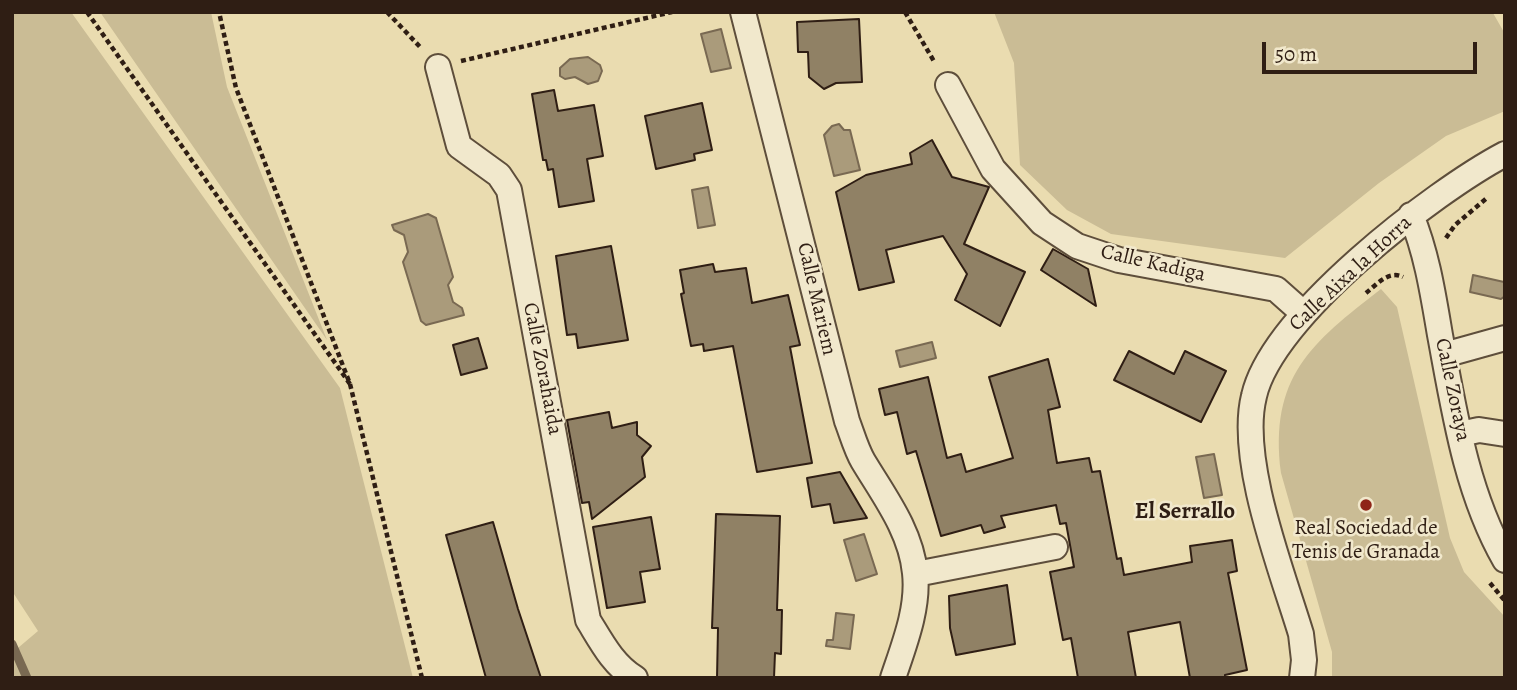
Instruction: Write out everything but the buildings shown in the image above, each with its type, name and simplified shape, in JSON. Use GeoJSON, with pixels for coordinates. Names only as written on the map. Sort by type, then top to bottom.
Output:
{"type":"FeatureCollection","features":[{"type":"Feature","properties":{"kind":"street","name":"Calle Mariem"},"geometry":{"type":"LineString","coordinates":[[743,12],[847,421],[862,459],[882,489],[907,539],[916,574],[911,625],[893,678]]}},
{"type":"Feature","properties":{"kind":"street","name":"Calle Zorahaida"},"geometry":{"type":"LineString","coordinates":[[438,67],[459,146],[499,175],[509,190],[589,620],[604,648],[625,672],[635,678]]}},
{"type":"Feature","properties":{"kind":"street","name":"Calle Kadiga"},"geometry":{"type":"LineString","coordinates":[[948,85],[993,169],[1042,223],[1077,246],[1119,260],[1276,289],[1303,313]]}},
{"type":"Feature","properties":{"kind":"street","name":"Calle Aixa la Horra"},"geometry":{"type":"LineString","coordinates":[[1302,678],[1304,660],[1301,634],[1257,479],[1252,438],[1253,398],[1266,359],[1303,313],[1411,215],[1477,169],[1505,154]]}},
{"type":"Feature","properties":{"kind":"street","name":"Calle Zoraya"},"geometry":{"type":"LineString","coordinates":[[1411,215],[1424,248],[1460,434],[1486,526],[1505,559]]}},
{"type":"Feature","properties":{"kind":"street"},"geometry":{"type":"LineString","coordinates":[[1444,355],[1505,338]]}},
{"type":"Feature","properties":{"kind":"street"},"geometry":{"type":"LineString","coordinates":[[1460,434],[1479,430],[1505,434]]}},
{"type":"Feature","properties":{"kind":"street"},"geometry":{"type":"LineString","coordinates":[[916,574],[1055,547]]}},
{"type":"Feature","properties":{"kind":"path"},"geometry":{"type":"LineString","coordinates":[[87,12],[349,384]]}},
{"type":"Feature","properties":{"kind":"path"},"geometry":{"type":"LineString","coordinates":[[219,12],[236,88],[349,384],[422,678]]}},
{"type":"Feature","properties":{"kind":"path"},"geometry":{"type":"LineString","coordinates":[[387,12],[438,67],[671,12]]}},
{"type":"Feature","properties":{"kind":"path"},"geometry":{"type":"LineString","coordinates":[[905,12],[948,85]]}},
{"type":"Feature","properties":{"kind":"path"},"geometry":{"type":"LineString","coordinates":[[1443,242],[1455,225],[1493,193]]}},
{"type":"Feature","properties":{"kind":"path"},"geometry":{"type":"LineString","coordinates":[[1358,299],[1387,276],[1398,274],[1409,281]]}},
{"type":"Feature","properties":{"kind":"path"},"geometry":{"type":"LineString","coordinates":[[1486,576],[1505,601]]}},
{"type":"Feature","properties":{"kind":"shaded area"},"geometry":{"type":"Polygon","coordinates":[[[12,12],[71,12],[340,388],[413,678],[12,678],[12,653],[38,631],[12,591],[12,12]]]}},
{"type":"Feature","properties":{"kind":"shaded area"},"geometry":{"type":"Polygon","coordinates":[[[100,12],[211,12],[227,87],[327,340],[100,12]]]}},
{"type":"Feature","properties":{"kind":"shaded area"},"geometry":{"type":"Polygon","coordinates":[[[994,12],[1493,13],[1505,34],[1505,111],[1446,136],[1379,183],[1285,258],[1111,234],[1067,210],[1020,165],[1014,63],[994,12]]]}},
{"type":"Feature","properties":{"kind":"shaded area"},"geometry":{"type":"Polygon","coordinates":[[[721,29],[731,68],[711,72],[701,34],[721,29]]]}},
{"type":"Feature","properties":{"kind":"shaded area"},"geometry":{"type":"Polygon","coordinates":[[[588,57],[600,65],[602,71],[598,81],[588,84],[575,77],[565,79],[560,76],[560,68],[570,59],[588,57]]]}},
{"type":"Feature","properties":{"kind":"shaded area"},"geometry":{"type":"Polygon","coordinates":[[[839,124],[844,130],[850,130],[860,170],[834,176],[824,135],[832,126],[839,124]]]}},
{"type":"Feature","properties":{"kind":"shaded area"},"geometry":{"type":"Polygon","coordinates":[[[708,187],[715,225],[698,228],[692,190],[708,187]]]}},
{"type":"Feature","properties":{"kind":"shaded area"},"geometry":{"type":"Polygon","coordinates":[[[428,214],[436,218],[453,277],[448,285],[453,302],[462,308],[464,315],[426,325],[421,321],[403,262],[408,252],[404,235],[394,230],[392,225],[428,214]]]}},
{"type":"Feature","properties":{"kind":"shaded area"},"geometry":{"type":"Polygon","coordinates":[[[1473,275],[1504,282],[1505,296],[1501,299],[1470,292],[1473,275]]]}},
{"type":"Feature","properties":{"kind":"shaded area","name":"Real Sociedad de Tenis de Granada"},"geometry":{"type":"Polygon","coordinates":[[[1381,289],[1397,307],[1450,538],[1464,572],[1505,617],[1505,678],[1332,678],[1332,652],[1281,473],[1279,440],[1282,411],[1289,387],[1300,365],[1315,346],[1381,289]]]}},
{"type":"Feature","properties":{"kind":"shaded area"},"geometry":{"type":"Polygon","coordinates":[[[932,342],[936,358],[900,367],[896,351],[932,342]]]}},
{"type":"Feature","properties":{"kind":"shaded area"},"geometry":{"type":"Polygon","coordinates":[[[1214,454],[1222,495],[1204,498],[1196,457],[1214,454]]]}},
{"type":"Feature","properties":{"kind":"shaded area"},"geometry":{"type":"Polygon","coordinates":[[[864,534],[877,574],[856,581],[844,540],[864,534]]]}},
{"type":"Feature","properties":{"kind":"shaded area"},"geometry":{"type":"Polygon","coordinates":[[[836,613],[854,615],[850,649],[826,646],[827,640],[833,640],[836,613]]]}},
{"type":"Feature","properties":{"kind":"waterway"},"geometry":{"type":"LineString","coordinates":[[12,644],[27,678]]}},
{"type":"Feature","properties":{"kind":"place","name":"Real Sociedad de Tenis de Granada"},"geometry":{"type":"Point","coordinates":[1366,505]}},
{"type":"Feature","properties":{"kind":"district","name":"El Serrallo"},"geometry":{"type":"Point","coordinates":[1185,512]}}]}
